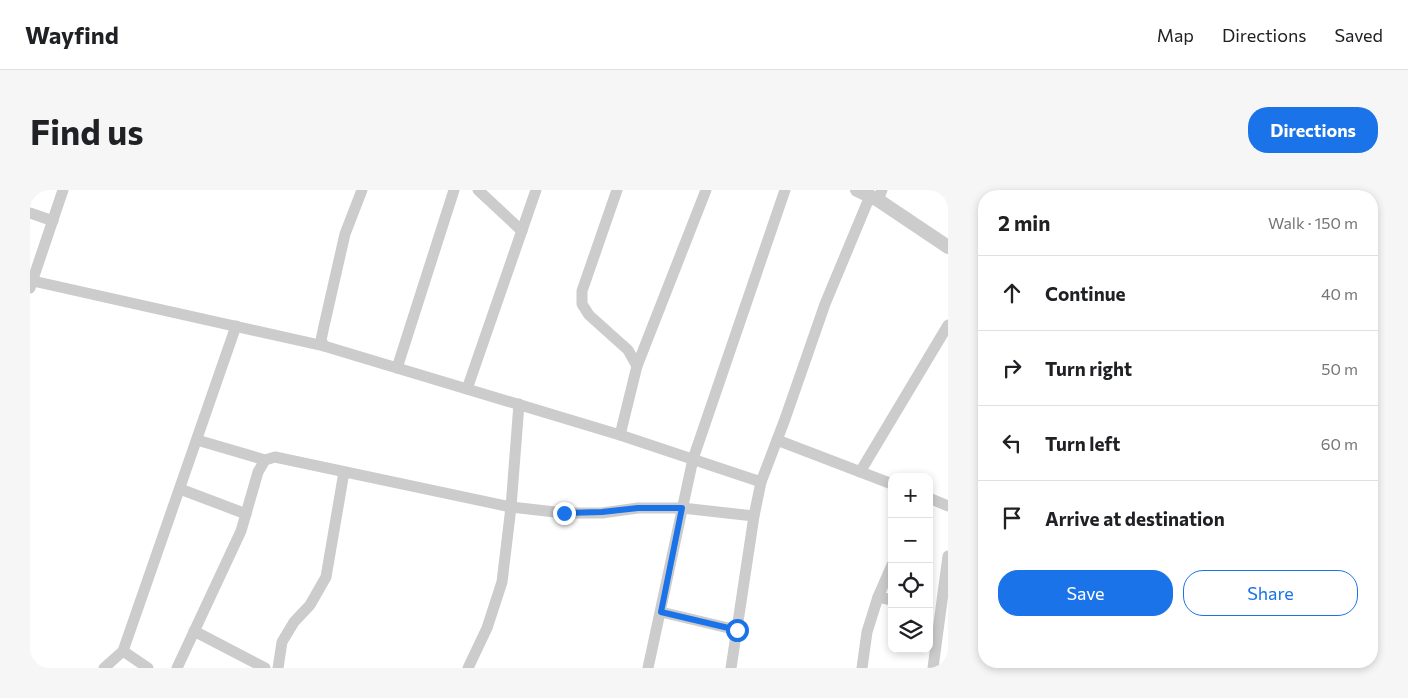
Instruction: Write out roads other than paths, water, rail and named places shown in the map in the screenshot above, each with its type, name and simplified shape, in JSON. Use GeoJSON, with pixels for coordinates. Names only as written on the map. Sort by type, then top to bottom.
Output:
{"type":"FeatureCollection","features":[{"type":"Feature","properties":{"kind":"street"},"geometry":{"type":"LineString","coordinates":[[63,190],[31,285],[236,326],[324,346],[620,435],[761,482]]}},
{"type":"Feature","properties":{"kind":"street"},"geometry":{"type":"LineString","coordinates":[[324,346],[321,340],[344,243],[362,190]]}},
{"type":"Feature","properties":{"kind":"street"},"geometry":{"type":"LineString","coordinates":[[397,368],[454,190]]}},
{"type":"Feature","properties":{"kind":"street"},"geometry":{"type":"LineString","coordinates":[[478,190],[522,231]]}},
{"type":"Feature","properties":{"kind":"street"},"geometry":{"type":"LineString","coordinates":[[467,389],[536,190]]}},
{"type":"Feature","properties":{"kind":"street"},"geometry":{"type":"LineString","coordinates":[[617,190],[582,291],[582,304],[589,314],[628,350],[637,366]]}},
{"type":"Feature","properties":{"kind":"street"},"geometry":{"type":"LineString","coordinates":[[620,435],[637,366],[706,190]]}},
{"type":"Feature","properties":{"kind":"street"},"geometry":{"type":"LineString","coordinates":[[648,668],[692,459],[785,190]]}},
{"type":"Feature","properties":{"kind":"street"},"geometry":{"type":"LineString","coordinates":[[731,668],[761,482],[825,304],[872,194],[948,247]]}},
{"type":"Feature","properties":{"kind":"street"},"geometry":{"type":"LineString","coordinates":[[30,213],[53,221]]}},
{"type":"Feature","properties":{"kind":"street"},"geometry":{"type":"LineString","coordinates":[[860,472],[948,324]]}},
{"type":"Feature","properties":{"kind":"street"},"geometry":{"type":"LineString","coordinates":[[104,668],[123,651],[236,326]]}},
{"type":"Feature","properties":{"kind":"street"},"geometry":{"type":"LineString","coordinates":[[468,668],[487,628],[502,582],[511,507],[519,404]]}},
{"type":"Feature","properties":{"kind":"street"},"geometry":{"type":"LineString","coordinates":[[197,440],[265,460],[275,457],[511,507],[564,513],[602,512],[638,508],[682,508],[754,516]]}},
{"type":"Feature","properties":{"kind":"street"},"geometry":{"type":"LineString","coordinates":[[777,440],[888,482]]}},
{"type":"Feature","properties":{"kind":"street"},"geometry":{"type":"LineString","coordinates":[[177,668],[241,531],[258,472],[265,460]]}},
{"type":"Feature","properties":{"kind":"street"},"geometry":{"type":"LineString","coordinates":[[278,668],[282,642],[294,622],[310,605],[326,577],[344,472]]}},
{"type":"Feature","properties":{"kind":"street"},"geometry":{"type":"LineString","coordinates":[[180,489],[246,514]]}},
{"type":"Feature","properties":{"kind":"street"},"geometry":{"type":"LineString","coordinates":[[933,502],[948,506]]}},
{"type":"Feature","properties":{"kind":"street"},"geometry":{"type":"LineString","coordinates":[[933,668],[948,556]]}},
{"type":"Feature","properties":{"kind":"street"},"geometry":{"type":"LineString","coordinates":[[862,668],[867,632],[878,597],[888,574]]}},
{"type":"Feature","properties":{"kind":"street"},"geometry":{"type":"LineString","coordinates":[[878,597],[888,599]]}},
{"type":"Feature","properties":{"kind":"street"},"geometry":{"type":"LineString","coordinates":[[661,612],[737,630]]}},
{"type":"Feature","properties":{"kind":"street"},"geometry":{"type":"LineString","coordinates":[[194,631],[265,668]]}},
{"type":"Feature","properties":{"kind":"street"},"geometry":{"type":"LineString","coordinates":[[123,651],[148,668]]}}]}
